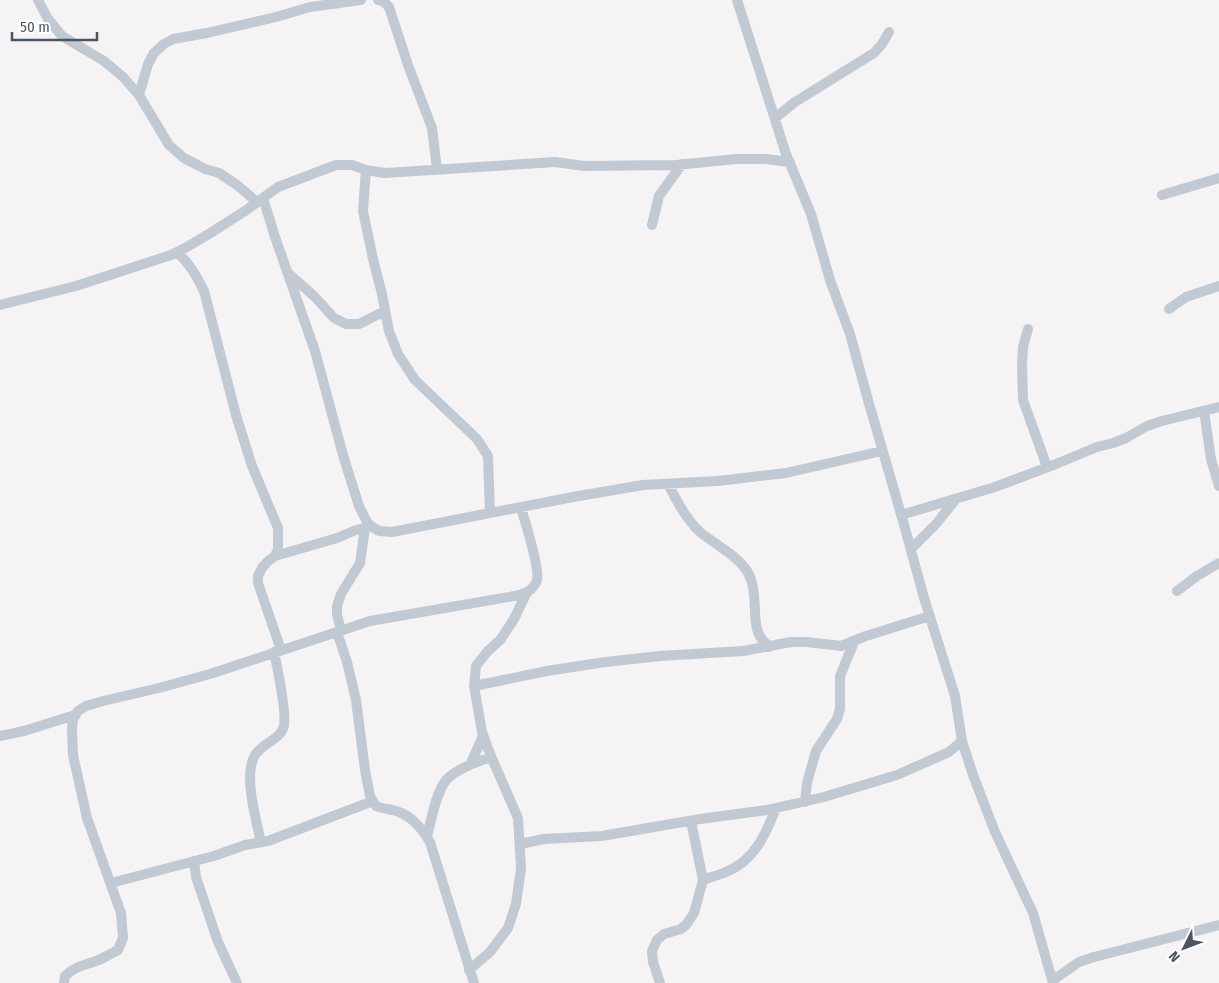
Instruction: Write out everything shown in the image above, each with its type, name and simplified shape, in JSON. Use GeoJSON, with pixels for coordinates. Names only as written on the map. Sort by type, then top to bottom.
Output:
{"type":"FeatureCollection","features":[{"type":"Feature","properties":{"kind":"street"},"geometry":{"type":"LineString","coordinates":[[38,0],[48,19],[62,36],[104,60],[123,77],[139,95],[169,145],[184,158],[225,177],[260,200],[289,273],[316,351],[343,455],[359,506],[368,527],[360,564],[340,594],[337,615],[339,631],[356,700],[370,796],[376,806],[398,812],[410,818],[427,836],[474,983]]}},
{"type":"Feature","properties":{"kind":"street"},"geometry":{"type":"LineString","coordinates":[[139,95],[148,64],[154,54],[164,44],[173,39],[276,17],[310,6],[331,2],[362,0]]}},
{"type":"Feature","properties":{"kind":"street"},"geometry":{"type":"LineString","coordinates":[[737,0],[784,145],[811,214],[830,280],[850,334],[882,451],[955,696],[962,741],[995,832],[1033,912],[1053,982],[1079,962],[1094,956],[1219,925]]}},
{"type":"Feature","properties":{"kind":"street"},"geometry":{"type":"LineString","coordinates":[[385,1],[392,15],[408,66],[432,128],[437,169]]}},
{"type":"Feature","properties":{"kind":"street"},"geometry":{"type":"LineString","coordinates":[[775,118],[795,102],[874,53],[889,32]]}},
{"type":"Feature","properties":{"kind":"street"},"geometry":{"type":"LineString","coordinates":[[766,159],[784,145]]}},
{"type":"Feature","properties":{"kind":"street"},"geometry":{"type":"LineString","coordinates":[[0,305],[76,286],[177,252],[278,187],[336,165],[352,165],[366,170],[385,173],[555,162],[584,166],[682,164],[736,159],[766,159],[790,162]]}},
{"type":"Feature","properties":{"kind":"street"},"geometry":{"type":"LineString","coordinates":[[652,225],[659,196],[682,164]]}},
{"type":"Feature","properties":{"kind":"street"},"geometry":{"type":"LineString","coordinates":[[366,170],[363,211],[389,331],[398,354],[415,380],[477,439],[488,456],[490,513]]}},
{"type":"Feature","properties":{"kind":"street"},"geometry":{"type":"LineString","coordinates":[[1162,195],[1219,178]]}},
{"type":"Feature","properties":{"kind":"street"},"geometry":{"type":"LineString","coordinates":[[177,252],[195,273],[204,291],[226,377],[252,466],[278,528],[278,549],[262,568],[258,576],[258,583],[278,651],[284,718],[284,728],[255,755],[251,766],[250,779],[254,810],[261,842]]}},
{"type":"Feature","properties":{"kind":"street"},"geometry":{"type":"LineString","coordinates":[[289,273],[334,318],[346,324],[359,324],[385,311]]}},
{"type":"Feature","properties":{"kind":"street"},"geometry":{"type":"LineString","coordinates":[[1169,308],[1186,297],[1219,286]]}},
{"type":"Feature","properties":{"kind":"street"},"geometry":{"type":"LineString","coordinates":[[1028,329],[1023,346],[1023,400],[1047,467]]}},
{"type":"Feature","properties":{"kind":"street"},"geometry":{"type":"LineString","coordinates":[[901,515],[995,487],[1097,447],[1113,444],[1147,426],[1219,407]]}},
{"type":"Feature","properties":{"kind":"street"},"geometry":{"type":"LineString","coordinates":[[1204,411],[1211,458],[1219,486]]}},
{"type":"Feature","properties":{"kind":"street"},"geometry":{"type":"LineString","coordinates":[[274,556],[368,527],[379,531],[392,532],[643,485],[718,482],[786,473],[882,451]]}},
{"type":"Feature","properties":{"kind":"street"},"geometry":{"type":"LineString","coordinates":[[668,484],[684,512],[700,531],[738,561],[747,571],[754,588],[756,626],[760,638],[769,646]]}},
{"type":"Feature","properties":{"kind":"street"},"geometry":{"type":"LineString","coordinates":[[911,549],[936,524],[956,499]]}},
{"type":"Feature","properties":{"kind":"street"},"geometry":{"type":"LineString","coordinates":[[64,983],[66,976],[71,971],[118,950],[123,938],[121,913],[87,818],[73,755],[73,719],[78,711],[103,700],[159,688],[210,674],[370,621],[520,596],[532,590],[537,579],[536,564],[521,508]]}},
{"type":"Feature","properties":{"kind":"street"},"geometry":{"type":"LineString","coordinates":[[1178,591],[1197,576],[1219,563]]}},
{"type":"Feature","properties":{"kind":"street"},"geometry":{"type":"LineString","coordinates":[[469,970],[490,952],[508,928],[516,904],[521,868],[518,818],[483,736],[474,686],[476,666],[514,619],[527,592]]}},
{"type":"Feature","properties":{"kind":"street"},"geometry":{"type":"LineString","coordinates":[[474,686],[547,671],[660,656],[743,651],[791,642],[841,646],[930,616]]}},
{"type":"Feature","properties":{"kind":"street"},"geometry":{"type":"LineString","coordinates":[[805,802],[807,783],[816,751],[839,714],[840,676],[854,642]]}},
{"type":"Feature","properties":{"kind":"street"},"geometry":{"type":"LineString","coordinates":[[0,736],[24,731],[76,715]]}},
{"type":"Feature","properties":{"kind":"street"},"geometry":{"type":"LineString","coordinates":[[470,764],[483,736]]}},
{"type":"Feature","properties":{"kind":"street"},"geometry":{"type":"LineString","coordinates":[[520,844],[544,839],[602,836],[805,802],[897,775],[949,752],[962,741]]}},
{"type":"Feature","properties":{"kind":"street"},"geometry":{"type":"LineString","coordinates":[[427,836],[435,803],[444,782],[470,764],[491,757]]}},
{"type":"Feature","properties":{"kind":"street"},"geometry":{"type":"LineString","coordinates":[[110,883],[261,842],[373,801]]}},
{"type":"Feature","properties":{"kind":"street"},"geometry":{"type":"LineString","coordinates":[[703,880],[728,872],[745,861],[756,850],[768,830],[776,808]]}},
{"type":"Feature","properties":{"kind":"street"},"geometry":{"type":"LineString","coordinates":[[660,983],[653,962],[652,951],[657,940],[664,934],[682,929],[686,925],[694,913],[703,880],[691,821]]}},
{"type":"Feature","properties":{"kind":"street"},"geometry":{"type":"LineString","coordinates":[[194,861],[196,877],[218,942],[238,983]]}}]}
